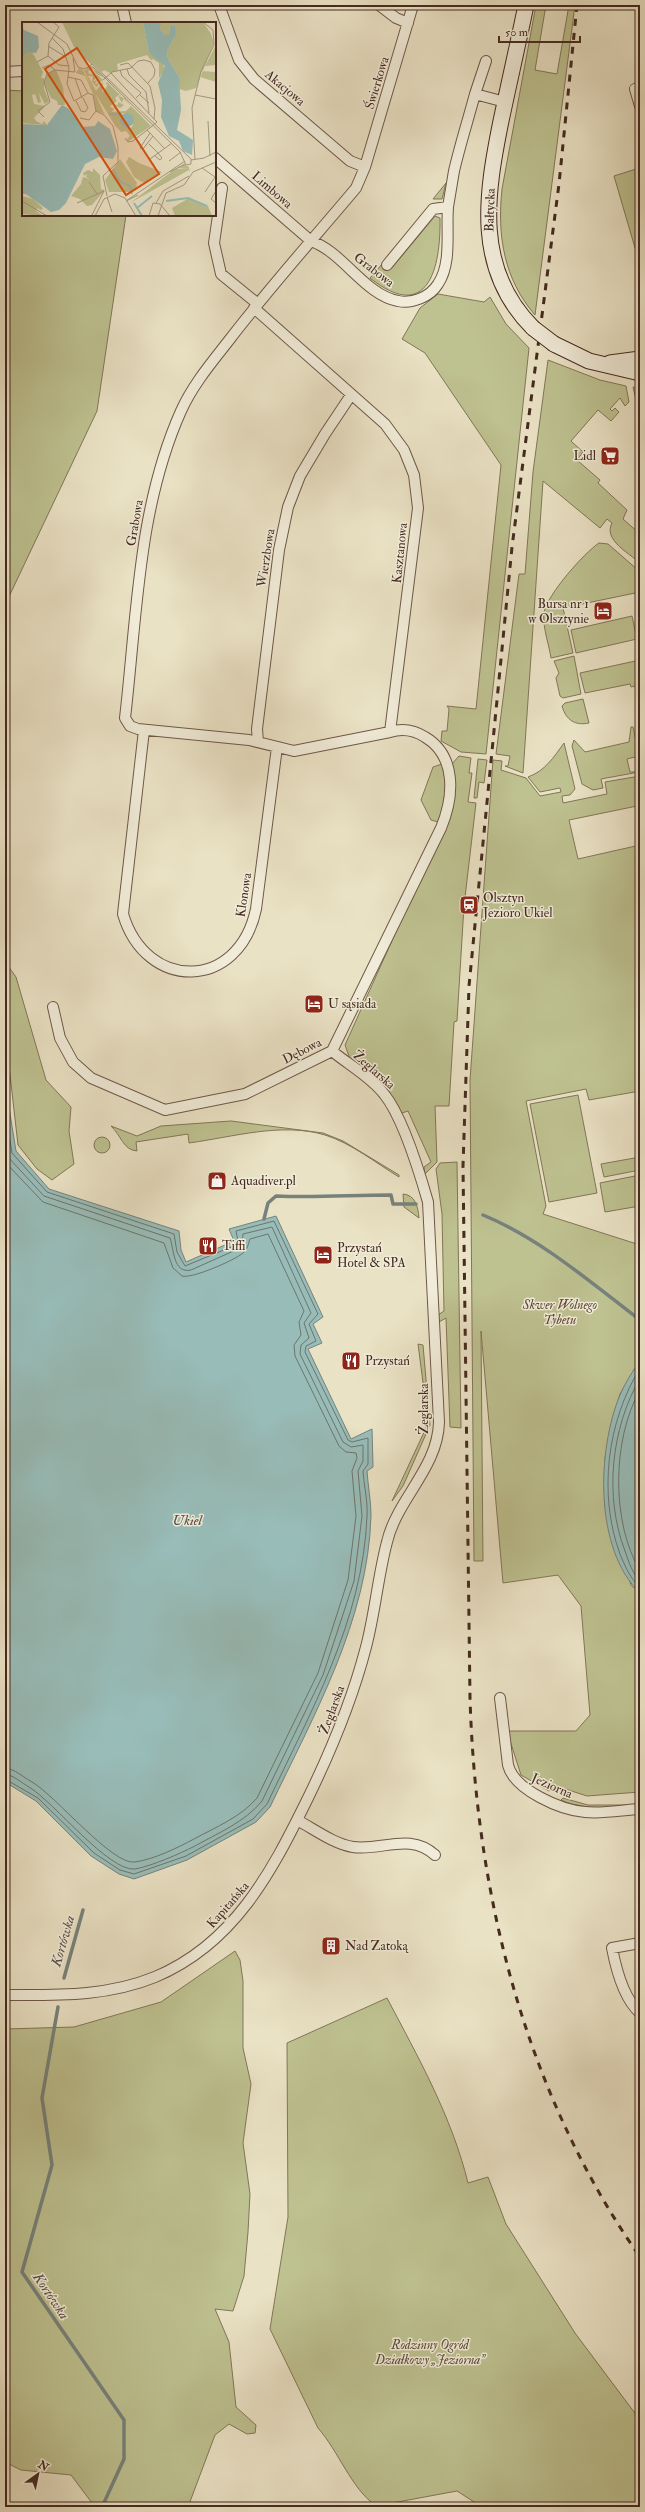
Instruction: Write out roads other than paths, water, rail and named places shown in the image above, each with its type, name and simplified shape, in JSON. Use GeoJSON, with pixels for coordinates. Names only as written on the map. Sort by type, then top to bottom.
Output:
{"type":"FeatureCollection","features":[{"type":"Feature","properties":{"kind":"main road","name":"Bałtycka"},"geometry":{"type":"LineString","coordinates":[[526,5],[505,102],[491,177],[488,215],[490,245],[496,269],[504,290],[520,313],[533,328],[554,344],[576,356],[640,373]]}},
{"type":"Feature","properties":{"kind":"main road","name":"Bałtycka"},"geometry":{"type":"LineString","coordinates":[[602,364],[640,359]]}},
{"type":"Feature","properties":{"kind":"street"},"geometry":{"type":"LineString","coordinates":[[122,5],[126,22]]}},
{"type":"Feature","properties":{"kind":"street","name":"Akacjowa"},"geometry":{"type":"LineString","coordinates":[[219,5],[239,60],[254,79],[350,161],[365,167]]}},
{"type":"Feature","properties":{"kind":"street"},"geometry":{"type":"LineString","coordinates":[[379,5],[396,18],[408,23]]}},
{"type":"Feature","properties":{"kind":"street","name":"Świerkowa"},"geometry":{"type":"LineString","coordinates":[[365,167],[413,5]]}},
{"type":"Feature","properties":{"kind":"street","name":"Grabowa"},"geometry":{"type":"LineString","coordinates":[[311,241],[325,248],[378,292],[398,302],[411,302],[430,293],[437,285],[443,273],[446,258],[448,207],[454,170],[486,61]]}},
{"type":"Feature","properties":{"kind":"street"},"geometry":{"type":"LineString","coordinates":[[5,72],[22,71]]}},
{"type":"Feature","properties":{"kind":"street"},"geometry":{"type":"LineString","coordinates":[[638,88],[640,106]]}},
{"type":"Feature","properties":{"kind":"street"},"geometry":{"type":"LineString","coordinates":[[476,94],[505,102]]}},
{"type":"Feature","properties":{"kind":"street","name":"Limbowa"},"geometry":{"type":"LineString","coordinates":[[216,159],[311,241]]}},
{"type":"Feature","properties":{"kind":"street","name":"Grabowa"},"geometry":{"type":"LineString","coordinates":[[258,742],[144,730],[132,727],[125,718],[145,534],[158,470],[181,410],[201,377],[256,306],[356,188],[365,167]]}},
{"type":"Feature","properties":{"kind":"street","name":"Kasztanowa"},"geometry":{"type":"LineString","coordinates":[[222,188],[214,243],[221,274],[385,424],[404,450],[414,475],[418,508],[390,732]]}},
{"type":"Feature","properties":{"kind":"street","name":"Grabowa"},"geometry":{"type":"LineString","coordinates":[[387,265],[433,209],[448,207]]}},
{"type":"Feature","properties":{"kind":"street","name":"Wierzbowa"},"geometry":{"type":"LineString","coordinates":[[258,742],[257,729],[273,597],[288,507],[300,476],[325,434],[352,395]]}},
{"type":"Feature","properties":{"kind":"street","name":"Dębowa"},"geometry":{"type":"LineString","coordinates":[[54,1006],[60,1038],[73,1062],[90,1078],[165,1110],[245,1094],[332,1051],[441,828],[450,801],[450,775],[441,749],[430,740],[415,732],[399,729],[390,732]]}},
{"type":"Feature","properties":{"kind":"street","name":"Klonowa"},"geometry":{"type":"LineString","coordinates":[[144,730],[123,914],[130,932],[142,950],[160,964],[180,971],[204,970],[224,962],[241,947],[251,929],[256,909],[277,747]]}},
{"type":"Feature","properties":{"kind":"street"},"geometry":{"type":"LineString","coordinates":[[258,742],[294,751],[390,732]]}},
{"type":"Feature","properties":{"kind":"street","name":"Żeglarska"},"geometry":{"type":"LineString","coordinates":[[297,1820],[332,1748],[357,1677],[393,1522],[430,1461],[439,1428],[428,1202],[418,1167],[388,1099],[376,1086],[332,1051]]}},
{"type":"Feature","properties":{"kind":"street","name":"Jeziorna"},"geometry":{"type":"LineString","coordinates":[[500,1698],[508,1765],[510,1772],[519,1785],[576,1810],[595,1812],[640,1809]]}},
{"type":"Feature","properties":{"kind":"street"},"geometry":{"type":"LineString","coordinates":[[297,1820],[350,1846],[360,1848],[404,1842],[426,1848],[435,1855]]}},
{"type":"Feature","properties":{"kind":"street","name":"Kapitańska"},"geometry":{"type":"LineString","coordinates":[[5,1995],[98,1993],[143,1981],[183,1962],[215,1940],[242,1912],[261,1887],[297,1820]]}},
{"type":"Feature","properties":{"kind":"street"},"geometry":{"type":"LineString","coordinates":[[640,1942],[612,1948],[615,1966],[627,1994],[633,2007],[640,2013]]}},
{"type":"Feature","properties":{"kind":"water","name":"Ukiel"},"geometry":{"type":"Polygon","coordinates":[[[5,1083],[16,1151],[49,1189],[179,1231],[181,1250],[186,1262],[234,1241],[229,1229],[276,1216],[323,1317],[313,1324],[322,1343],[308,1349],[351,1439],[372,1429],[373,1467],[367,1471],[371,1516],[368,1555],[360,1592],[349,1630],[321,1702],[270,1807],[256,1822],[187,1860],[134,1879],[119,1874],[91,1856],[36,1801],[5,1782],[5,1083]]]}},
{"type":"Feature","properties":{"kind":"water"},"geometry":{"type":"Polygon","coordinates":[[[640,1360],[640,1593],[625,1574],[614,1551],[607,1526],[604,1498],[604,1470],[612,1417],[620,1395],[640,1360]]]}},
{"type":"Feature","properties":{"kind":"waterway"},"geometry":{"type":"LineString","coordinates":[[264,1219],[268,1203],[276,1196],[305,1197],[391,1195],[393,1204],[416,1204]]}},
{"type":"Feature","properties":{"kind":"waterway"},"geometry":{"type":"LineString","coordinates":[[483,1215],[525,1236],[545,1249],[584,1276],[640,1320]]}},
{"type":"Feature","properties":{"kind":"waterway","name":"Kortówka"},"geometry":{"type":"LineString","coordinates":[[64,1978],[83,1910]]}},
{"type":"Feature","properties":{"kind":"waterway","name":"Kortówka"},"geometry":{"type":"LineString","coordinates":[[58,2007],[42,2098],[52,2165],[22,2272],[124,2420],[124,2459],[102,2507]]}},
{"type":"Feature","properties":{"kind":"railway"},"geometry":{"type":"LineString","coordinates":[[577,5],[559,184],[512,547],[469,986],[463,1166],[470,1698],[474,1772],[483,1845],[496,1918],[514,1990],[537,2060],[566,2128],[600,2194],[640,2257]]}},
{"type":"Feature","properties":{"kind":"place","name":"Lidl"},"geometry":{"type":"Point","coordinates":[610,456]}},
{"type":"Feature","properties":{"kind":"place","name":"Bursa nr 1 w Olsztynie"},"geometry":{"type":"Point","coordinates":[603,611]}},
{"type":"Feature","properties":{"kind":"place","name":"Olsztyn Jezioro Ukiel"},"geometry":{"type":"Point","coordinates":[469,905]}},
{"type":"Feature","properties":{"kind":"place","name":"U sąsiada"},"geometry":{"type":"Point","coordinates":[314,1004]}},
{"type":"Feature","properties":{"kind":"place","name":"Aquadiver.pl"},"geometry":{"type":"Point","coordinates":[217,1181]}},
{"type":"Feature","properties":{"kind":"place","name":"Tiffi"},"geometry":{"type":"Point","coordinates":[208,1246]}},
{"type":"Feature","properties":{"kind":"place","name":"Przystań Hotel & SPA"},"geometry":{"type":"Point","coordinates":[323,1255]}},
{"type":"Feature","properties":{"kind":"place","name":"Przystań"},"geometry":{"type":"Point","coordinates":[351,1361]}},
{"type":"Feature","properties":{"kind":"place","name":"Nad Zatoką"},"geometry":{"type":"Point","coordinates":[331,1946]}},
{"type":"Feature","properties":{"kind":"park label","name":"Skwer Wolnego Tybetu"},"geometry":{"type":"Point","coordinates":[560,1312]}},
{"type":"Feature","properties":{"kind":"park label","name":"Rodzinny Ogród Działkowy „Jeziorna”"},"geometry":{"type":"Point","coordinates":[430,2352]}}]}
